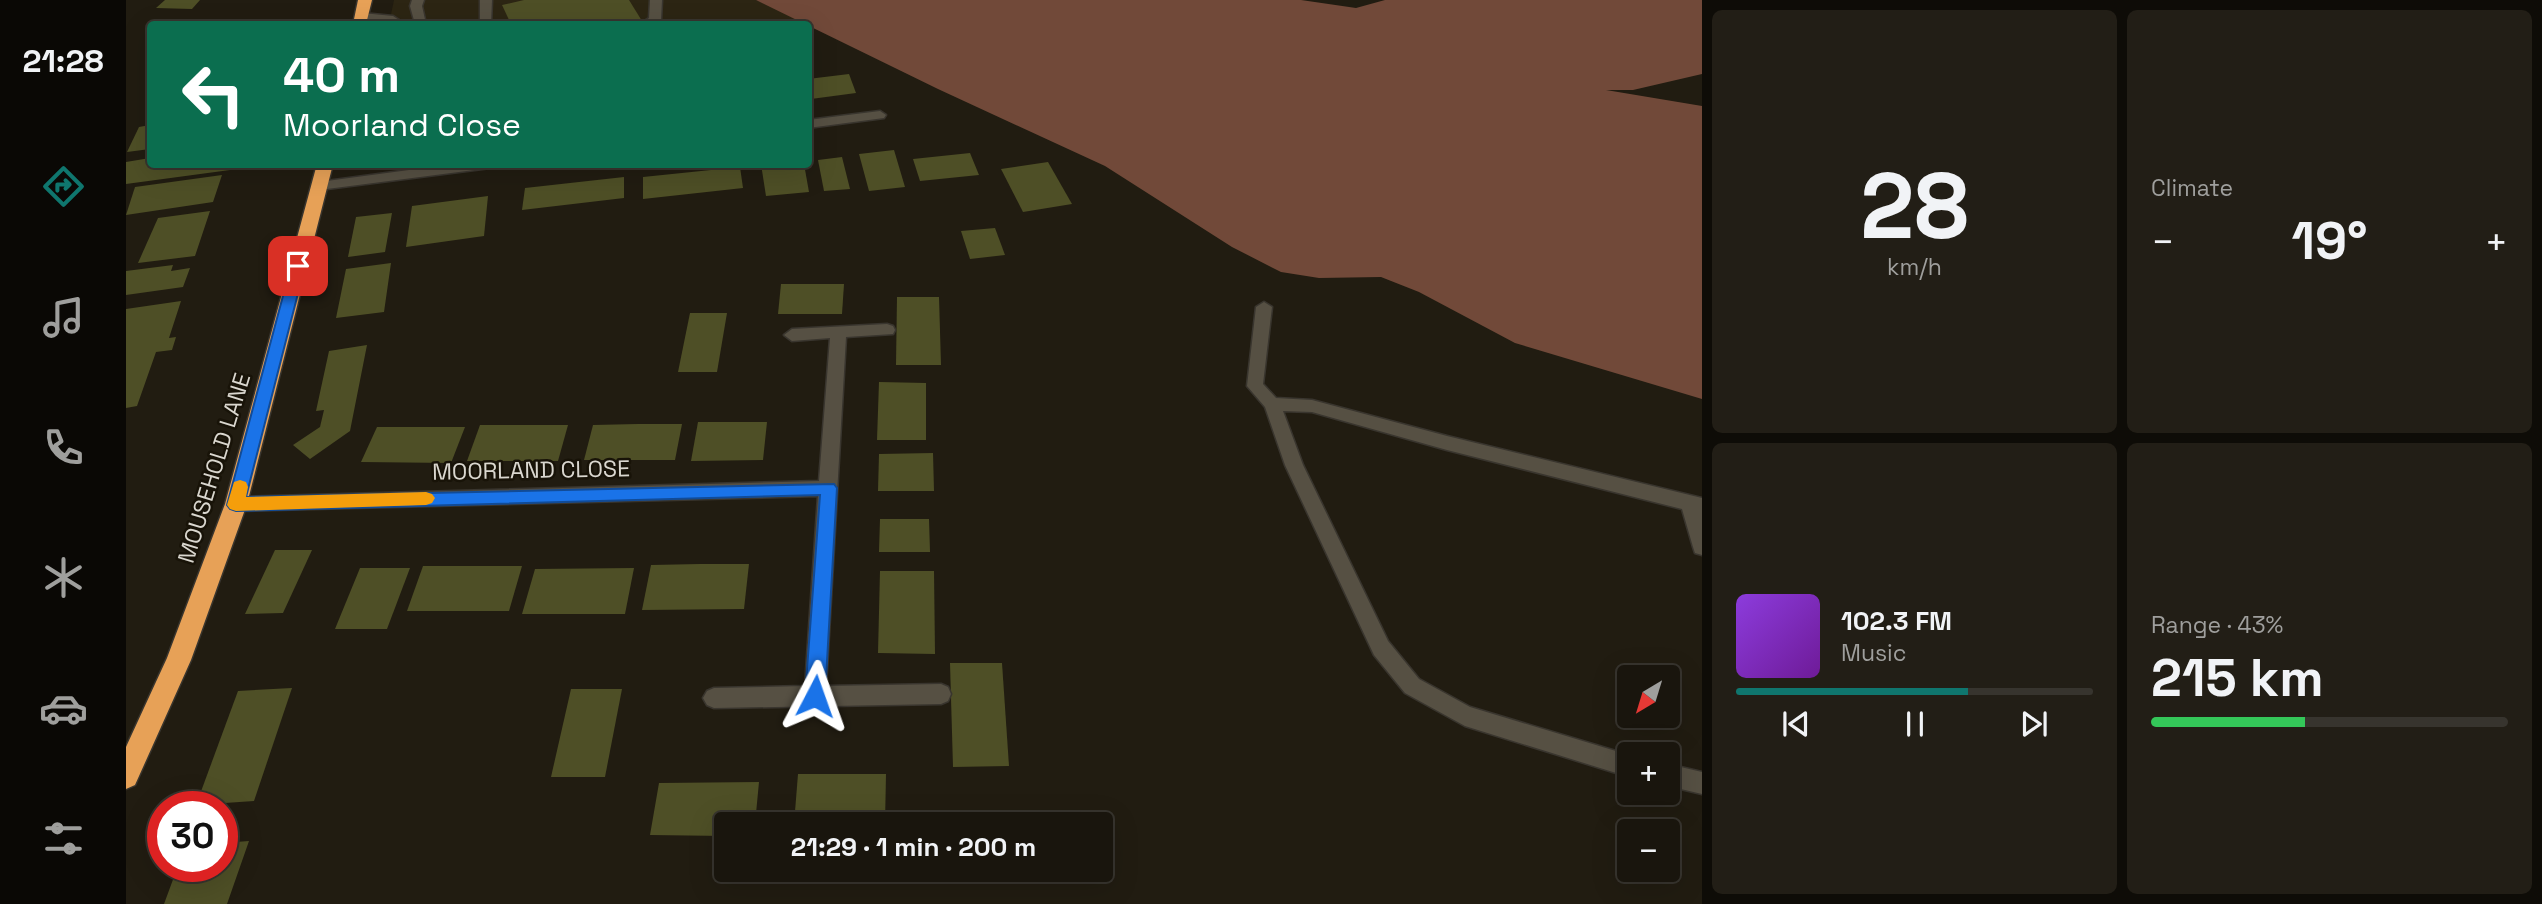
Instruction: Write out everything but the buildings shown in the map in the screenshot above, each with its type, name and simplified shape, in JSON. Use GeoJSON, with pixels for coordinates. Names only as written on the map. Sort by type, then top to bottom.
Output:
{"type":"FeatureCollection","features":[{"type":"Feature","properties":{"kind":"highway"},"geometry":{"type":"LineString","coordinates":[[361,20],[365,0]]}},
{"type":"Feature","properties":{"kind":"highway","name":"MOUSEHOLD LANE"},"geometry":{"type":"LineString","coordinates":[[126,776],[179,660],[236,505],[323,168]]}},
{"type":"Feature","properties":{"kind":"street"},"geometry":{"type":"LineString","coordinates":[[418,0],[416,6],[420,21]]}},
{"type":"Feature","properties":{"kind":"street"},"geometry":{"type":"LineString","coordinates":[[486,0],[486,21]]}},
{"type":"Feature","properties":{"kind":"street"},"geometry":{"type":"LineString","coordinates":[[652,21],[655,20],[656,0]]}},
{"type":"Feature","properties":{"kind":"street"},"geometry":{"type":"LineString","coordinates":[[361,20],[389,18],[394,21]]}},
{"type":"Feature","properties":{"kind":"street"},"geometry":{"type":"LineString","coordinates":[[812,123],[880,114]]}},
{"type":"Feature","properties":{"kind":"street"},"geometry":{"type":"LineString","coordinates":[[319,186],[459,168]]}},
{"type":"Feature","properties":{"kind":"street"},"geometry":{"type":"LineString","coordinates":[[1264,307],[1255,386],[1272,404],[1294,465],[1381,649],[1412,686],[1465,716],[1617,762]]}},
{"type":"Feature","properties":{"kind":"street"},"geometry":{"type":"LineString","coordinates":[[792,335],[887,330]]}},
{"type":"Feature","properties":{"kind":"street"},"geometry":{"type":"LineString","coordinates":[[815,696],[838,332]]}},
{"type":"Feature","properties":{"kind":"street"},"geometry":{"type":"LineString","coordinates":[[1272,404],[1312,406],[1447,443],[1696,505],[1702,547]]}},
{"type":"Feature","properties":{"kind":"street","name":"MOORLAND CLOSE"},"geometry":{"type":"LineString","coordinates":[[236,505],[828,488]]}},
{"type":"Feature","properties":{"kind":"street"},"geometry":{"type":"LineString","coordinates":[[713,698],[941,694]]}},
{"type":"Feature","properties":{"kind":"street"},"geometry":{"type":"LineString","coordinates":[[1680,778],[1702,783]]}},
{"type":"Feature","properties":{"kind":"shaded area"},"geometry":{"type":"Polygon","coordinates":[[[394,0],[756,0],[801,21],[390,21],[394,0]]]}},
{"type":"Feature","properties":{"kind":"shaded area"},"geometry":{"type":"Polygon","coordinates":[[[756,0],[1301,0],[1356,8],[1385,0],[1702,0],[1702,74],[1633,90],[1606,90],[1702,106],[1702,399],[1515,343],[1419,292],[1381,277],[1319,278],[1281,272],[1232,247],[1105,166],[812,27],[812,21],[799,21],[756,0]]]}},
{"type":"Feature","properties":{"kind":"slow traffic"},"geometry":{"type":"LineString","coordinates":[[240,487],[236,505],[426,498]]}},
{"type":"Feature","properties":{"kind":"route"},"geometry":{"type":"LineString","coordinates":[[298,266],[236,505],[289,501],[828,488],[815,696]]}}]}
